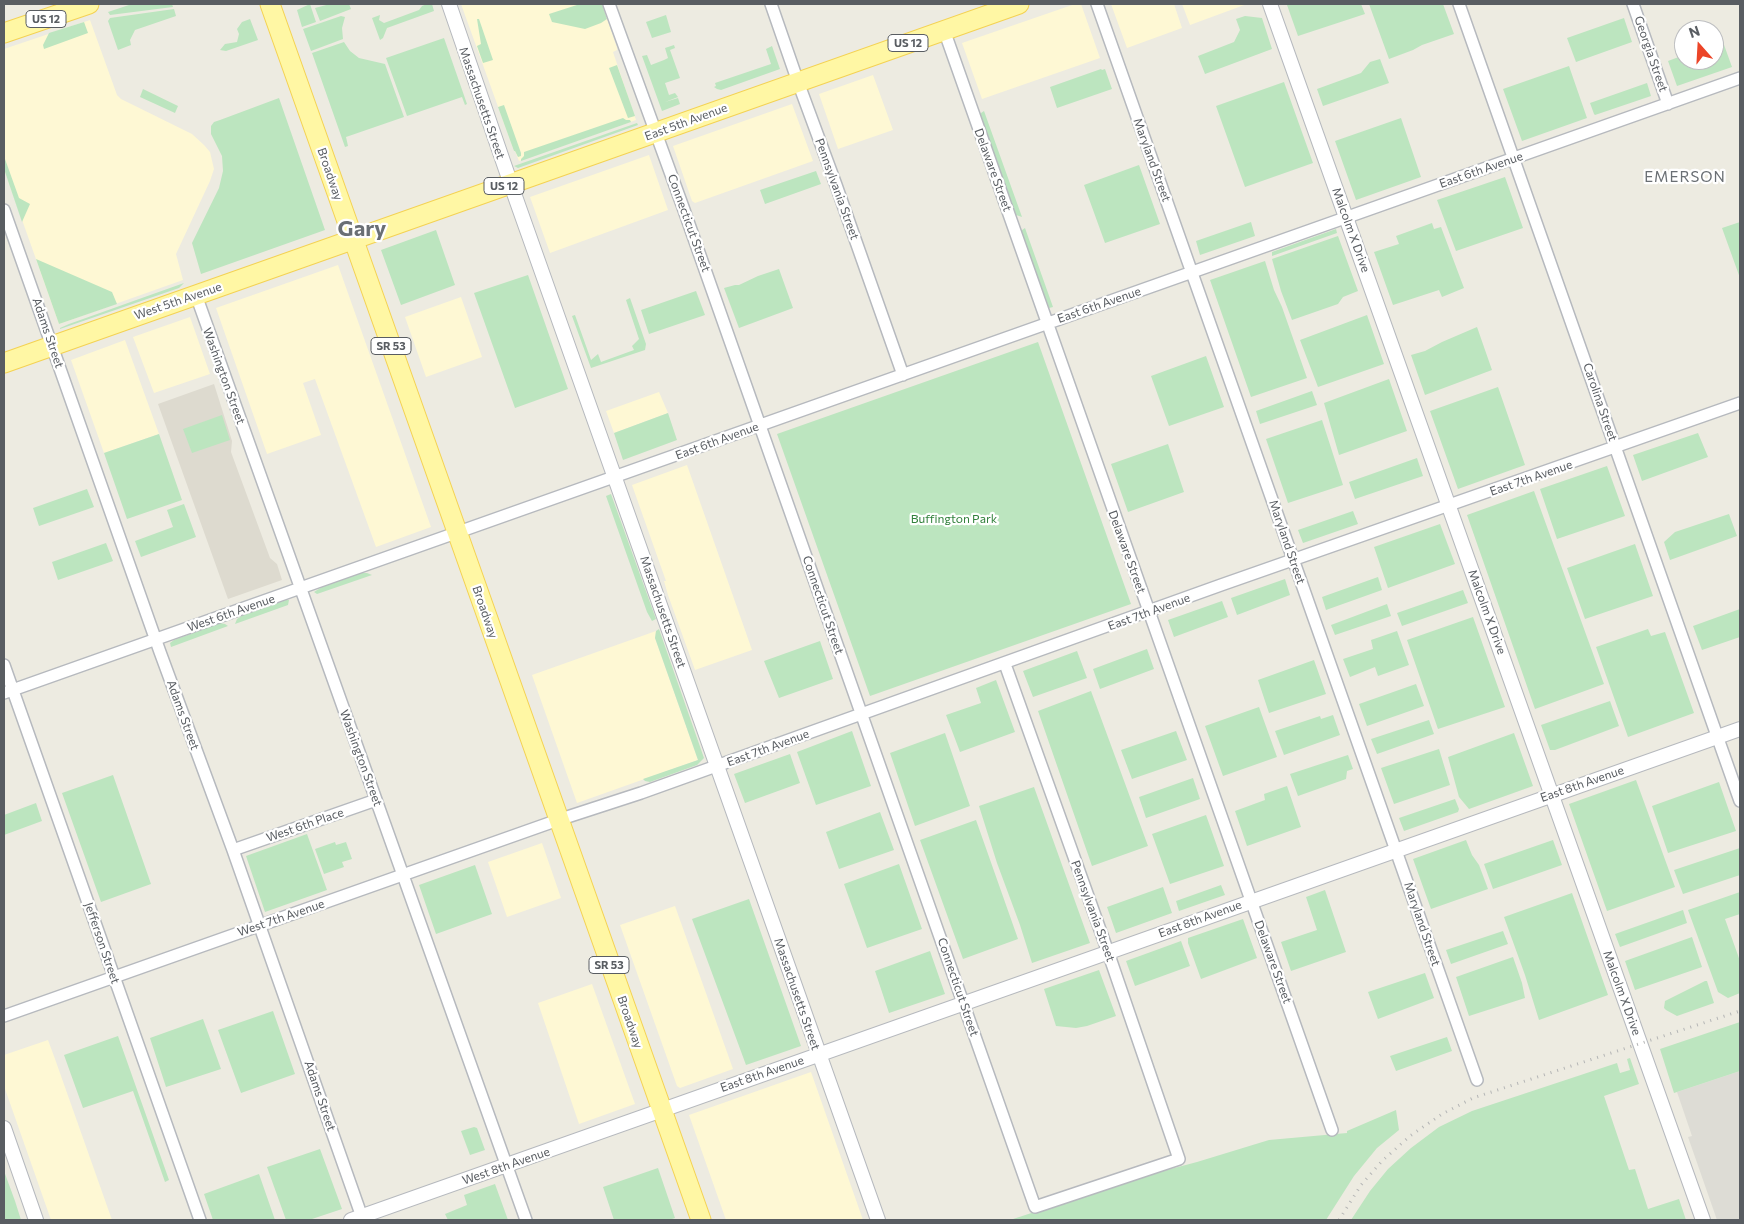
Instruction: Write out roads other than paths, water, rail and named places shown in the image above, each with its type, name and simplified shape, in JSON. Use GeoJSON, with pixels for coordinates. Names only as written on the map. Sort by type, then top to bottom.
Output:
{"type":"FeatureCollection","features":[{"type":"Feature","properties":{"kind":"main road","name":"US 12"},"geometry":{"type":"LineString","coordinates":[[4,34],[89,4]]}},
{"type":"Feature","properties":{"kind":"main road","name":"Broadway"},"geometry":{"type":"LineString","coordinates":[[270,4],[660,1110],[701,1220]]}},
{"type":"Feature","properties":{"kind":"main road","name":"East 5th Avenue"},"geometry":{"type":"LineString","coordinates":[[353,239],[1020,4]]}},
{"type":"Feature","properties":{"kind":"main road","name":"West 5th Avenue"},"geometry":{"type":"LineString","coordinates":[[4,363],[353,239]]}},
{"type":"Feature","properties":{"kind":"street","name":"Massachusetts Street"},"geometry":{"type":"LineString","coordinates":[[449,4],[510,183],[878,1220]]}},
{"type":"Feature","properties":{"kind":"street","name":"Connecticut Street"},"geometry":{"type":"LineString","coordinates":[[609,4],[684,210],[1035,1208]]}},
{"type":"Feature","properties":{"kind":"street","name":"Pennsylvania Street"},"geometry":{"type":"LineString","coordinates":[[771,4],[903,375]]}},
{"type":"Feature","properties":{"kind":"street","name":"Maryland Street"},"geometry":{"type":"LineString","coordinates":[[1097,4],[1477,1080]]}},
{"type":"Feature","properties":{"kind":"street","name":"Malcolm X Drive"},"geometry":{"type":"LineString","coordinates":[[1270,4],[1703,1220]]}},
{"type":"Feature","properties":{"kind":"street","name":"Carolina Street"},"geometry":{"type":"LineString","coordinates":[[1459,4],[1740,801]]}},
{"type":"Feature","properties":{"kind":"street","name":"Georgia Street"},"geometry":{"type":"LineString","coordinates":[[1633,4],[1668,104]]}},
{"type":"Feature","properties":{"kind":"street","name":"Delaware Street"},"geometry":{"type":"LineString","coordinates":[[944,30],[1046,324],[1332,1130]]}},
{"type":"Feature","properties":{"kind":"street","name":"East 6th Avenue"},"geometry":{"type":"LineString","coordinates":[[457,532],[1740,78]]}},
{"type":"Feature","properties":{"kind":"street","name":"Adams Street"},"geometry":{"type":"LineString","coordinates":[[4,210],[156,639],[260,925],[359,1219]]}},
{"type":"Feature","properties":{"kind":"street","name":"Washington Street"},"geometry":{"type":"LineString","coordinates":[[196,295],[526,1220]]}},
{"type":"Feature","properties":{"kind":"street","name":"East 7th Avenue"},"geometry":{"type":"LineString","coordinates":[[558,820],[717,766],[1740,403]]}},
{"type":"Feature","properties":{"kind":"street","name":"West 6th Avenue"},"geometry":{"type":"LineString","coordinates":[[8,691],[457,532]]}},
{"type":"Feature","properties":{"kind":"street","name":"Pennsylvania Street"},"geometry":{"type":"LineString","coordinates":[[1005,664],[1179,1158],[1035,1208]]}},
{"type":"Feature","properties":{"kind":"street","name":"Jefferson Street"},"geometry":{"type":"LineString","coordinates":[[4,665],[8,691],[114,977],[200,1220]]}},
{"type":"Feature","properties":{"kind":"street","name":"East 8th Avenue"},"geometry":{"type":"LineString","coordinates":[[660,1110],[1740,729]]}},
{"type":"Feature","properties":{"kind":"street","name":"West 6th Place"},"geometry":{"type":"LineString","coordinates":[[233,850],[376,800]]}},
{"type":"Feature","properties":{"kind":"street","name":"West 7th Avenue"},"geometry":{"type":"LineString","coordinates":[[4,1016],[558,820]]}},
{"type":"Feature","properties":{"kind":"street","name":"West 8th Avenue"},"geometry":{"type":"LineString","coordinates":[[359,1219],[660,1110]]}},
{"type":"Feature","properties":{"kind":"street"},"geometry":{"type":"LineString","coordinates":[[4,1128],[36,1220]]}},
{"type":"Feature","properties":{"kind":"railway"},"geometry":{"type":"LineString","coordinates":[[1339,1220],[1361,1185],[1382,1161],[1410,1136],[1442,1114],[1473,1098],[1740,1011]]}},
{"type":"Feature","properties":{"kind":"district","name":"EMERSON"},"geometry":{"type":"Point","coordinates":[1685,177]}},
{"type":"Feature","properties":{"kind":"district","name":"Gary"},"geometry":{"type":"Point","coordinates":[362,229]}},
{"type":"Feature","properties":{"kind":"park label","name":"Buffington Park"},"geometry":{"type":"Point","coordinates":[954,519]}}]}
